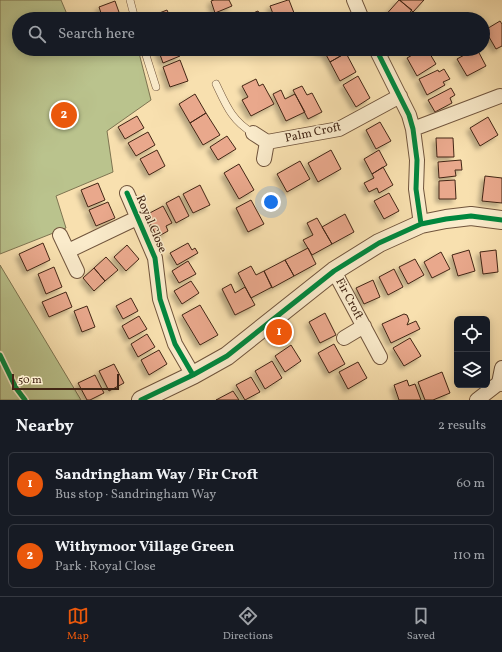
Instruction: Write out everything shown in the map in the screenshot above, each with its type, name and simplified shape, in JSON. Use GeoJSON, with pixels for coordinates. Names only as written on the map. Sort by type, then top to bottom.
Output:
{"type":"FeatureCollection","features":[{"type":"Feature","properties":{"kind":"street"},"geometry":{"type":"LineString","coordinates":[[354,0],[359,12]]}},
{"type":"Feature","properties":{"kind":"street"},"geometry":{"type":"LineString","coordinates":[[380,56],[409,115],[414,130],[417,160],[416,189],[421,224]]}},
{"type":"Feature","properties":{"kind":"street","name":"Palm Croft"},"geometry":{"type":"LineString","coordinates":[[267,142],[339,129],[400,96]]}},
{"type":"Feature","properties":{"kind":"street"},"geometry":{"type":"LineString","coordinates":[[414,130],[500,96]]}},
{"type":"Feature","properties":{"kind":"street"},"geometry":{"type":"LineString","coordinates":[[253,132],[267,142],[264,159]]}},
{"type":"Feature","properties":{"kind":"street","name":"Royal Close"},"geometry":{"type":"LineString","coordinates":[[127,194],[155,258],[160,299],[175,344],[193,375]]}},
{"type":"Feature","properties":{"kind":"street"},"geometry":{"type":"LineString","coordinates":[[141,400],[193,375],[227,356],[334,271],[380,243],[421,224],[446,219],[471,216],[502,220]]}},
{"type":"Feature","properties":{"kind":"street"},"geometry":{"type":"LineString","coordinates":[[68,251],[137,218]]}},
{"type":"Feature","properties":{"kind":"street"},"geometry":{"type":"LineString","coordinates":[[60,235],[77,271]]}},
{"type":"Feature","properties":{"kind":"street","name":"Fir Croft"},"geometry":{"type":"LineString","coordinates":[[334,271],[380,357]]}},
{"type":"Feature","properties":{"kind":"street","name":"Fir Croft"},"geometry":{"type":"LineString","coordinates":[[344,338],[364,326]]}},
{"type":"Feature","properties":{"kind":"street"},"geometry":{"type":"LineString","coordinates":[[477,400],[501,383],[502,368]]}},
{"type":"Feature","properties":{"kind":"lane"},"geometry":{"type":"LineString","coordinates":[[130,0],[133,12]]}},
{"type":"Feature","properties":{"kind":"lane"},"geometry":{"type":"LineString","coordinates":[[146,56],[156,87]]}},
{"type":"Feature","properties":{"kind":"lane"},"geometry":{"type":"LineString","coordinates":[[216,84],[227,108],[242,126],[253,132]]}},
{"type":"Feature","properties":{"kind":"green space"},"geometry":{"type":"Polygon","coordinates":[[[0,0],[61,0],[66,12],[12,12],[12,56],[140,56],[151,100],[107,131],[113,172],[56,196],[66,228],[0,254],[0,0]]]}},
{"type":"Feature","properties":{"kind":"green space"},"geometry":{"type":"Polygon","coordinates":[[[0,265],[81,400],[0,400],[0,265]]]}},
{"type":"Feature","properties":{"kind":"building"},"geometry":{"type":"Polygon","coordinates":[[[229,0],[232,6],[215,12],[211,1],[229,0]]]}},
{"type":"Feature","properties":{"kind":"building"},"geometry":{"type":"Polygon","coordinates":[[[289,0],[294,12],[272,12],[270,6],[289,0]]]}},
{"type":"Feature","properties":{"kind":"building"},"geometry":{"type":"Polygon","coordinates":[[[399,0],[412,10],[410,12],[388,12],[399,0]]]}},
{"type":"Feature","properties":{"kind":"building"},"geometry":{"type":"Polygon","coordinates":[[[400,0],[424,0],[413,12],[400,0]]]}},
{"type":"Feature","properties":{"kind":"building"},"geometry":{"type":"Polygon","coordinates":[[[115,1],[119,12],[101,12],[99,7],[115,1]]]}},
{"type":"Feature","properties":{"kind":"building"},"geometry":{"type":"Polygon","coordinates":[[[500,21],[502,24],[502,46],[496,49],[490,39],[490,27],[500,21]]]}},
{"type":"Feature","properties":{"kind":"building"},"geometry":{"type":"Polygon","coordinates":[[[160,56],[180,56],[163,63],[160,56]]]}},
{"type":"Feature","properties":{"kind":"building"},"geometry":{"type":"Polygon","coordinates":[[[327,56],[340,56],[330,62],[327,56]]]}},
{"type":"Feature","properties":{"kind":"building"},"geometry":{"type":"Polygon","coordinates":[[[341,56],[348,56],[356,72],[340,81],[330,62],[341,56]]]}},
{"type":"Feature","properties":{"kind":"building"},"geometry":{"type":"Polygon","coordinates":[[[411,56],[431,56],[436,64],[417,76],[407,58],[411,56]]]}},
{"type":"Feature","properties":{"kind":"building"},"geometry":{"type":"Polygon","coordinates":[[[462,56],[481,56],[486,66],[467,76],[457,59],[462,56]]]}},
{"type":"Feature","properties":{"kind":"building"},"geometry":{"type":"Polygon","coordinates":[[[180,60],[188,81],[170,87],[163,67],[180,60]]]}},
{"type":"Feature","properties":{"kind":"building"},"geometry":{"type":"Polygon","coordinates":[[[444,69],[450,79],[443,82],[445,85],[427,95],[419,79],[438,70],[439,72],[444,69]]]}},
{"type":"Feature","properties":{"kind":"building"},"geometry":{"type":"Polygon","coordinates":[[[358,76],[370,98],[356,107],[343,85],[358,76]]]}},
{"type":"Feature","properties":{"kind":"building"},"geometry":{"type":"Polygon","coordinates":[[[256,79],[259,86],[263,84],[274,104],[251,116],[242,100],[248,97],[242,86],[256,79]]]}},
{"type":"Feature","properties":{"kind":"building"},"geometry":{"type":"Polygon","coordinates":[[[302,86],[307,95],[312,93],[322,112],[308,119],[293,90],[302,86]]]}},
{"type":"Feature","properties":{"kind":"building"},"geometry":{"type":"Polygon","coordinates":[[[451,88],[455,95],[450,98],[452,103],[435,112],[428,100],[451,88]]]}},
{"type":"Feature","properties":{"kind":"building"},"geometry":{"type":"Polygon","coordinates":[[[281,90],[285,99],[295,94],[305,112],[286,121],[273,94],[281,90]]]}},
{"type":"Feature","properties":{"kind":"building"},"geometry":{"type":"Polygon","coordinates":[[[195,94],[206,113],[190,123],[179,104],[195,94]]]}},
{"type":"Feature","properties":{"kind":"building"},"geometry":{"type":"Polygon","coordinates":[[[206,113],[220,135],[203,145],[190,123],[206,113]]]}},
{"type":"Feature","properties":{"kind":"building"},"geometry":{"type":"Polygon","coordinates":[[[137,116],[144,128],[125,139],[118,127],[137,116]]]}},
{"type":"Feature","properties":{"kind":"building"},"geometry":{"type":"Polygon","coordinates":[[[488,117],[498,135],[480,146],[470,128],[488,117]]]}},
{"type":"Feature","properties":{"kind":"building"},"geometry":{"type":"Polygon","coordinates":[[[380,122],[391,141],[376,149],[366,130],[380,122]]]}},
{"type":"Feature","properties":{"kind":"building"},"geometry":{"type":"Polygon","coordinates":[[[148,132],[155,145],[136,156],[128,143],[148,132]]]}},
{"type":"Feature","properties":{"kind":"building"},"geometry":{"type":"Polygon","coordinates":[[[227,136],[236,149],[218,160],[210,147],[227,136]]]}},
{"type":"Feature","properties":{"kind":"building"},"geometry":{"type":"Polygon","coordinates":[[[436,138],[453,138],[454,157],[437,157],[436,138]]]}},
{"type":"Feature","properties":{"kind":"building"},"geometry":{"type":"Polygon","coordinates":[[[157,150],[165,166],[149,175],[140,159],[157,150]]]}},
{"type":"Feature","properties":{"kind":"building"},"geometry":{"type":"Polygon","coordinates":[[[331,150],[341,169],[318,182],[308,163],[331,150]]]}},
{"type":"Feature","properties":{"kind":"building"},"geometry":{"type":"Polygon","coordinates":[[[379,150],[387,165],[372,174],[364,159],[379,150]]]}},
{"type":"Feature","properties":{"kind":"building"},"geometry":{"type":"Polygon","coordinates":[[[461,160],[462,170],[455,170],[456,176],[439,178],[438,162],[461,160]]]}},
{"type":"Feature","properties":{"kind":"building"},"geometry":{"type":"Polygon","coordinates":[[[300,161],[310,179],[287,192],[277,174],[300,161]]]}},
{"type":"Feature","properties":{"kind":"building"},"geometry":{"type":"Polygon","coordinates":[[[239,164],[254,190],[239,199],[224,173],[239,164]]]}},
{"type":"Feature","properties":{"kind":"building"},"geometry":{"type":"Polygon","coordinates":[[[383,167],[393,185],[379,193],[377,188],[369,192],[364,183],[374,178],[372,174],[383,167]]]}},
{"type":"Feature","properties":{"kind":"building"},"geometry":{"type":"Polygon","coordinates":[[[485,176],[502,178],[502,203],[482,201],[485,176]]]}},
{"type":"Feature","properties":{"kind":"building"},"geometry":{"type":"Polygon","coordinates":[[[455,180],[456,199],[439,199],[439,181],[455,180]]]}},
{"type":"Feature","properties":{"kind":"building"},"geometry":{"type":"Polygon","coordinates":[[[98,183],[105,200],[88,207],[81,190],[98,183]]]}},
{"type":"Feature","properties":{"kind":"building"},"geometry":{"type":"Polygon","coordinates":[[[200,185],[210,205],[193,213],[183,194],[200,185]]]}},
{"type":"Feature","properties":{"kind":"building"},"geometry":{"type":"Polygon","coordinates":[[[389,193],[399,211],[384,219],[374,201],[389,193]]]}},
{"type":"Feature","properties":{"kind":"building"},"geometry":{"type":"Polygon","coordinates":[[[179,196],[189,216],[176,223],[166,203],[179,196]]]}},
{"type":"Feature","properties":{"kind":"building"},"geometry":{"type":"Polygon","coordinates":[[[251,200],[264,224],[248,232],[236,208],[251,200]]]}},
{"type":"Feature","properties":{"kind":"building"},"geometry":{"type":"Polygon","coordinates":[[[108,202],[115,218],[96,226],[89,210],[108,202]]]}},
{"type":"Feature","properties":{"kind":"building"},"geometry":{"type":"Polygon","coordinates":[[[163,206],[172,223],[166,226],[168,231],[157,237],[146,215],[163,206]]]}},
{"type":"Feature","properties":{"kind":"building"},"geometry":{"type":"Polygon","coordinates":[[[345,214],[354,232],[332,244],[322,227],[345,214]]]}},
{"type":"Feature","properties":{"kind":"building"},"geometry":{"type":"Polygon","coordinates":[[[317,218],[332,244],[312,255],[303,240],[313,235],[307,223],[317,218]]]}},
{"type":"Feature","properties":{"kind":"building"},"geometry":{"type":"Polygon","coordinates":[[[43,243],[50,260],[27,271],[19,254],[43,243]]]}},
{"type":"Feature","properties":{"kind":"building"},"geometry":{"type":"Polygon","coordinates":[[[188,243],[192,250],[195,248],[198,253],[177,265],[170,253],[188,243]]]}},
{"type":"Feature","properties":{"kind":"building"},"geometry":{"type":"Polygon","coordinates":[[[127,245],[139,259],[126,271],[114,257],[127,245]]]}},
{"type":"Feature","properties":{"kind":"building"},"geometry":{"type":"Polygon","coordinates":[[[308,248],[316,264],[294,276],[285,260],[308,248]]]}},
{"type":"Feature","properties":{"kind":"building"},"geometry":{"type":"Polygon","coordinates":[[[469,250],[475,271],[458,276],[452,255],[469,250]]]}},
{"type":"Feature","properties":{"kind":"building"},"geometry":{"type":"Polygon","coordinates":[[[496,250],[498,272],[483,274],[480,252],[496,250]]]}},
{"type":"Feature","properties":{"kind":"building"},"geometry":{"type":"Polygon","coordinates":[[[441,252],[450,269],[432,278],[424,262],[441,252]]]}},
{"type":"Feature","properties":{"kind":"building"},"geometry":{"type":"Polygon","coordinates":[[[106,257],[118,270],[105,281],[94,268],[106,257]]]}},
{"type":"Feature","properties":{"kind":"building"},"geometry":{"type":"Polygon","coordinates":[[[415,259],[424,275],[408,284],[399,267],[415,259]]]}},
{"type":"Feature","properties":{"kind":"building"},"geometry":{"type":"Polygon","coordinates":[[[285,260],[294,276],[272,288],[264,271],[285,260]]]}},
{"type":"Feature","properties":{"kind":"building"},"geometry":{"type":"Polygon","coordinates":[[[188,261],[196,274],[179,283],[172,271],[188,261]]]}},
{"type":"Feature","properties":{"kind":"building"},"geometry":{"type":"Polygon","coordinates":[[[251,266],[256,275],[264,271],[272,287],[251,298],[238,273],[251,266]]]}},
{"type":"Feature","properties":{"kind":"building"},"geometry":{"type":"Polygon","coordinates":[[[54,267],[62,287],[46,294],[38,274],[54,267]]]}},
{"type":"Feature","properties":{"kind":"building"},"geometry":{"type":"Polygon","coordinates":[[[94,268],[105,281],[94,291],[83,278],[94,268]]]}},
{"type":"Feature","properties":{"kind":"building"},"geometry":{"type":"Polygon","coordinates":[[[394,269],[403,287],[388,295],[379,277],[394,269]]]}},
{"type":"Feature","properties":{"kind":"building"},"geometry":{"type":"Polygon","coordinates":[[[373,280],[380,297],[364,304],[356,288],[373,280]]]}},
{"type":"Feature","properties":{"kind":"building"},"geometry":{"type":"Polygon","coordinates":[[[191,281],[199,293],[182,304],[174,291],[191,281]]]}},
{"type":"Feature","properties":{"kind":"building"},"geometry":{"type":"Polygon","coordinates":[[[231,284],[235,293],[245,287],[255,305],[235,315],[222,289],[231,284]]]}},
{"type":"Feature","properties":{"kind":"building"},"geometry":{"type":"Polygon","coordinates":[[[66,292],[72,307],[49,317],[42,302],[66,292]]]}},
{"type":"Feature","properties":{"kind":"building"},"geometry":{"type":"Polygon","coordinates":[[[131,298],[138,311],[123,319],[116,306],[131,298]]]}},
{"type":"Feature","properties":{"kind":"building"},"geometry":{"type":"Polygon","coordinates":[[[200,305],[218,335],[200,345],[182,315],[200,305]]]}},
{"type":"Feature","properties":{"kind":"building"},"geometry":{"type":"Polygon","coordinates":[[[87,306],[95,327],[82,332],[74,311],[87,306]]]}},
{"type":"Feature","properties":{"kind":"building"},"geometry":{"type":"Polygon","coordinates":[[[325,313],[336,335],[320,343],[309,322],[325,313]]]}},
{"type":"Feature","properties":{"kind":"building"},"geometry":{"type":"Polygon","coordinates":[[[404,314],[407,315],[409,320],[407,325],[416,321],[420,329],[391,343],[382,324],[404,314]]]}},
{"type":"Feature","properties":{"kind":"building"},"geometry":{"type":"Polygon","coordinates":[[[139,316],[147,329],[129,339],[122,326],[139,316]]]}},
{"type":"Feature","properties":{"kind":"building"},"geometry":{"type":"Polygon","coordinates":[[[147,334],[155,347],[138,357],[131,344],[147,334]]]}},
{"type":"Feature","properties":{"kind":"building"},"geometry":{"type":"Polygon","coordinates":[[[410,338],[421,356],[404,366],[393,348],[410,338]]]}},
{"type":"Feature","properties":{"kind":"building"},"geometry":{"type":"Polygon","coordinates":[[[334,344],[345,364],[329,373],[318,353],[334,344]]]}},
{"type":"Feature","properties":{"kind":"building"},"geometry":{"type":"Polygon","coordinates":[[[291,345],[301,361],[285,372],[275,356],[291,345]]]}},
{"type":"Feature","properties":{"kind":"building"},"geometry":{"type":"Polygon","coordinates":[[[159,350],[167,364],[149,375],[141,360],[159,350]]]}},
{"type":"Feature","properties":{"kind":"building"},"geometry":{"type":"Polygon","coordinates":[[[272,361],[282,378],[265,389],[255,371],[272,361]]]}},
{"type":"Feature","properties":{"kind":"building"},"geometry":{"type":"Polygon","coordinates":[[[358,362],[367,378],[348,389],[339,372],[358,362]]]}},
{"type":"Feature","properties":{"kind":"building"},"geometry":{"type":"Polygon","coordinates":[[[114,364],[124,383],[109,391],[99,371],[114,364]]]}},
{"type":"Feature","properties":{"kind":"building"},"geometry":{"type":"Polygon","coordinates":[[[442,372],[450,393],[433,400],[425,400],[418,382],[442,372]]]}},
{"type":"Feature","properties":{"kind":"building"},"geometry":{"type":"Polygon","coordinates":[[[95,375],[104,393],[87,400],[78,383],[95,375]]]}},
{"type":"Feature","properties":{"kind":"building"},"geometry":{"type":"Polygon","coordinates":[[[251,377],[260,392],[245,400],[236,385],[251,377]]]}},
{"type":"Feature","properties":{"kind":"building"},"geometry":{"type":"Polygon","coordinates":[[[407,380],[409,386],[415,384],[421,400],[399,400],[394,385],[407,380]]]}},
{"type":"Feature","properties":{"kind":"building"},"geometry":{"type":"Polygon","coordinates":[[[233,391],[239,400],[216,400],[233,391]]]}},
{"type":"Feature","properties":{"kind":"cycle path"},"geometry":{"type":"LineString","coordinates":[[380,56],[409,115],[413,129],[417,160],[416,189],[421,224]]}},
{"type":"Feature","properties":{"kind":"cycle path"},"geometry":{"type":"LineString","coordinates":[[127,193],[155,258],[160,299],[175,344],[193,375]]}},
{"type":"Feature","properties":{"kind":"cycle path"},"geometry":{"type":"LineString","coordinates":[[141,400],[193,375],[227,356],[334,271],[379,243],[421,224],[446,219],[471,216],[502,220]]}},
{"type":"Feature","properties":{"kind":"cycle path"},"geometry":{"type":"LineString","coordinates":[[0,355],[16,388],[25,400]]}},
{"type":"Feature","properties":{"kind":"place","name":"Withymoor Village Green"},"geometry":{"type":"Point","coordinates":[64,115]}},
{"type":"Feature","properties":{"kind":"place","name":"Sandringham Way / Fir Croft"},"geometry":{"type":"Point","coordinates":[279,332]}}]}
